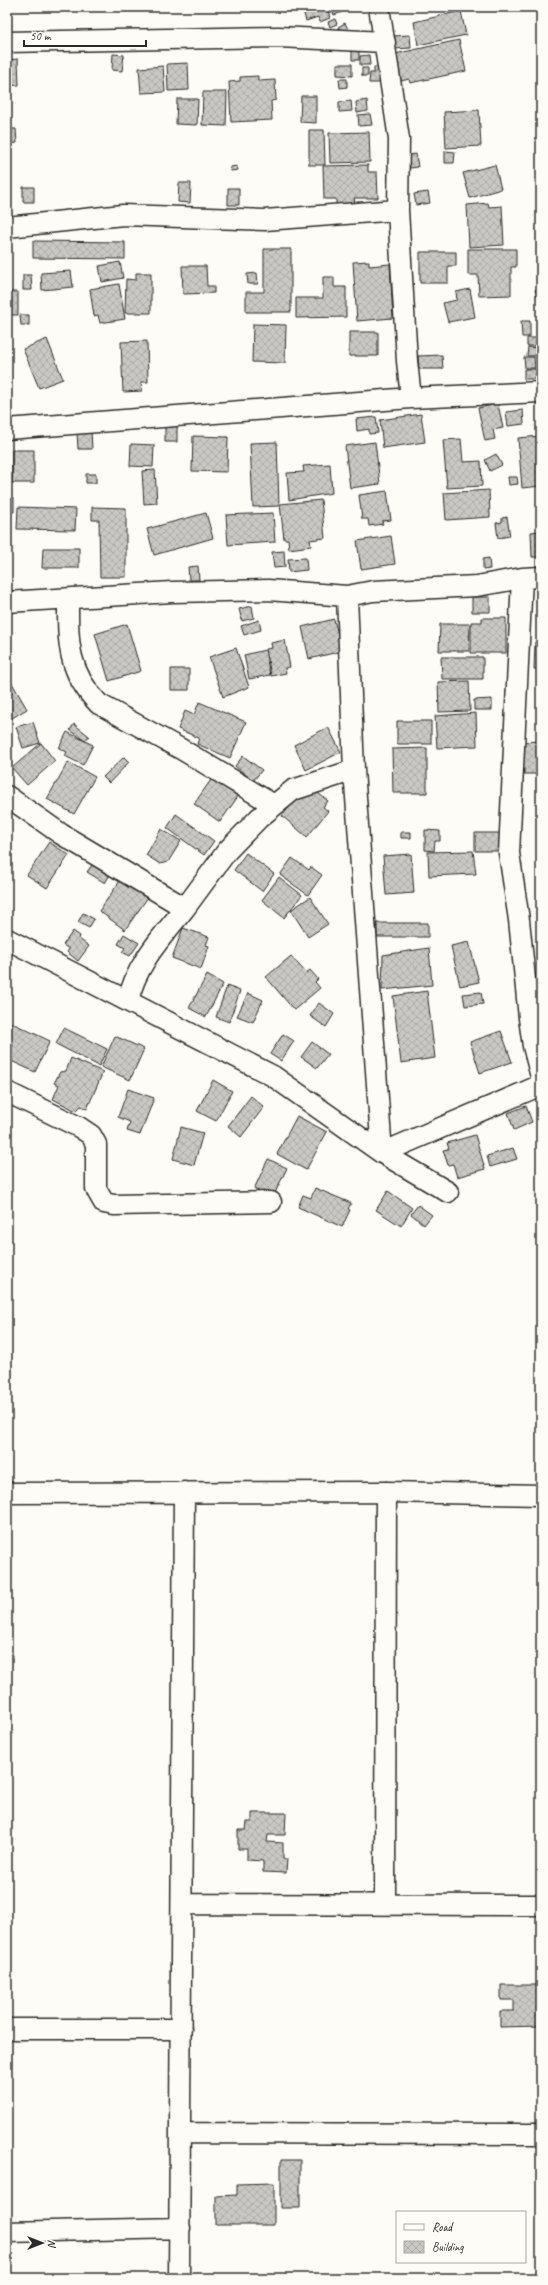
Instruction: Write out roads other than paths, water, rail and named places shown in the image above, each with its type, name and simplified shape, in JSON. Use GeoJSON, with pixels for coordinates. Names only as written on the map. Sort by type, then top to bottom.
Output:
{"type":"FeatureCollection","features":[{"type":"Feature","properties":{"kind":"street"},"geometry":{"type":"LineString","coordinates":[[379,7],[400,139],[398,210],[406,361],[411,398]]}},
{"type":"Feature","properties":{"kind":"street"},"geometry":{"type":"LineString","coordinates":[[7,42],[278,37],[385,42]]}},
{"type":"Feature","properties":{"kind":"street"},"geometry":{"type":"LineString","coordinates":[[7,227],[123,215],[265,220],[398,210]]}},
{"type":"Feature","properties":{"kind":"street"},"geometry":{"type":"LineString","coordinates":[[7,429],[411,398],[541,392]]}},
{"type":"Feature","properties":{"kind":"street"},"geometry":{"type":"LineString","coordinates":[[7,602],[172,592],[268,590],[347,596],[374,591],[477,586],[531,578],[509,852],[519,920],[529,1018],[533,1046],[541,1077]]}},
{"type":"Feature","properties":{"kind":"street"},"geometry":{"type":"LineString","coordinates":[[347,596],[354,770],[382,1153]]}},
{"type":"Feature","properties":{"kind":"street"},"geometry":{"type":"LineString","coordinates":[[68,599],[68,645],[72,663],[90,696],[99,704],[181,749],[274,805]]}},
{"type":"Feature","properties":{"kind":"street"},"geometry":{"type":"LineString","coordinates":[[128,1001],[131,988],[142,964],[228,851],[259,818],[293,790],[354,770]]}},
{"type":"Feature","properties":{"kind":"street"},"geometry":{"type":"LineString","coordinates":[[7,796],[62,834],[185,908]]}},
{"type":"Feature","properties":{"kind":"street"},"geometry":{"type":"LineString","coordinates":[[7,939],[273,1076],[382,1153],[448,1192]]}},
{"type":"Feature","properties":{"kind":"street"},"geometry":{"type":"LineString","coordinates":[[382,1153],[541,1085]]}},
{"type":"Feature","properties":{"kind":"street"},"geometry":{"type":"LineString","coordinates":[[7,1092],[79,1127],[91,1136],[96,1144],[96,1189],[104,1202],[114,1206],[271,1202]]}},
{"type":"Feature","properties":{"kind":"street"},"geometry":{"type":"LineString","coordinates":[[180,2278],[184,1492]]}},
{"type":"Feature","properties":{"kind":"street"},"geometry":{"type":"LineString","coordinates":[[385,1904],[386,1492]]}},
{"type":"Feature","properties":{"kind":"street"},"geometry":{"type":"LineString","coordinates":[[7,1493],[386,1492],[541,1495]]}},
{"type":"Feature","properties":{"kind":"street"},"geometry":{"type":"LineString","coordinates":[[182,1904],[541,1905]]}},
{"type":"Feature","properties":{"kind":"street"},"geometry":{"type":"LineString","coordinates":[[7,2029],[181,2029]]}},
{"type":"Feature","properties":{"kind":"street"},"geometry":{"type":"LineString","coordinates":[[180,2132],[541,2134]]}},
{"type":"Feature","properties":{"kind":"street"},"geometry":{"type":"LineString","coordinates":[[7,2232],[180,2228]]}}]}
